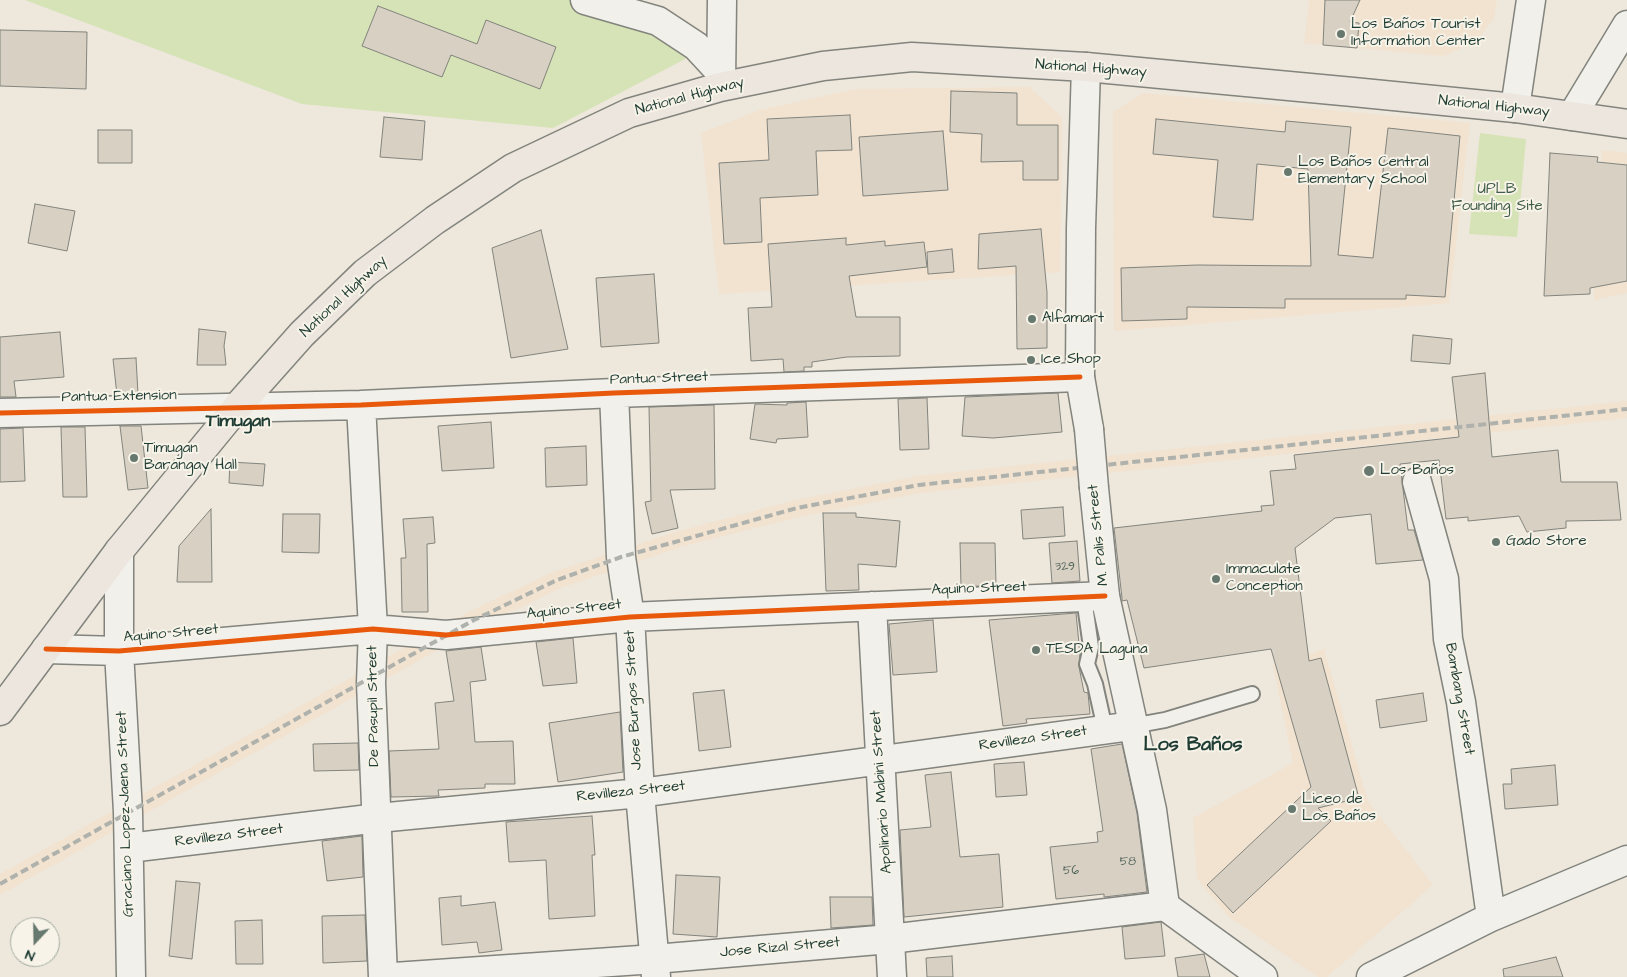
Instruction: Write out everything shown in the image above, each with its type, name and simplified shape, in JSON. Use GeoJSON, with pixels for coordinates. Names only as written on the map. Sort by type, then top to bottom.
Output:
{"type":"FeatureCollection","features":[{"type":"Feature","properties":{"kind":"main road","name":"National Highway"},"geometry":{"type":"LineString","coordinates":[[0,711],[119,551],[238,406],[302,334],[365,274],[435,220],[505,173],[628,113],[721,80],[823,66],[912,57],[1086,67],[1514,108],[1627,124]]}},
{"type":"Feature","properties":{"kind":"street"},"geometry":{"type":"LineString","coordinates":[[585,0],[658,21],[696,46],[721,80]]}},
{"type":"Feature","properties":{"kind":"street"},"geometry":{"type":"LineString","coordinates":[[721,80],[722,0]]}},
{"type":"Feature","properties":{"kind":"street"},"geometry":{"type":"LineString","coordinates":[[1514,108],[1531,0]]}},
{"type":"Feature","properties":{"kind":"street"},"geometry":{"type":"LineString","coordinates":[[1572,116],[1627,25]]}},
{"type":"Feature","properties":{"kind":"street","name":"M. Palis Street"},"geometry":{"type":"LineString","coordinates":[[1086,67],[1081,228],[1080,376],[1089,429],[1094,488],[1095,597],[1132,726],[1152,810],[1165,906]]}},
{"type":"Feature","properties":{"kind":"street","name":"Pantua Street"},"geometry":{"type":"LineString","coordinates":[[238,406],[361,405],[614,393],[1080,376]]}},
{"type":"Feature","properties":{"kind":"street","name":"Jose Burgos Street"},"geometry":{"type":"LineString","coordinates":[[614,393],[621,557],[630,616],[640,792],[656,968]]}},
{"type":"Feature","properties":{"kind":"street","name":"De Pasupil Street"},"geometry":{"type":"LineString","coordinates":[[361,405],[373,629],[371,683],[383,977]]}},
{"type":"Feature","properties":{"kind":"street","name":"Pantua Extension"},"geometry":{"type":"LineString","coordinates":[[0,413],[238,406]]}},
{"type":"Feature","properties":{"kind":"street","name":"Bambang Street"},"geometry":{"type":"LineString","coordinates":[[1417,482],[1444,579],[1448,639],[1461,702],[1490,917]]}},
{"type":"Feature","properties":{"kind":"street","name":"Graciano Lopez-Jaena Street"},"geometry":{"type":"LineString","coordinates":[[119,551],[119,651],[129,848],[132,977]]}},
{"type":"Feature","properties":{"kind":"street","name":"Aquino Street"},"geometry":{"type":"LineString","coordinates":[[46,648],[119,651],[373,629],[446,635],[630,616],[1095,597]]}},
{"type":"Feature","properties":{"kind":"street","name":"Apolinario Mabini Street"},"geometry":{"type":"LineString","coordinates":[[872,606],[892,977]]}},
{"type":"Feature","properties":{"kind":"street","name":"Revilleza Street"},"geometry":{"type":"LineString","coordinates":[[129,848],[378,818],[640,792],[1132,726]]}},
{"type":"Feature","properties":{"kind":"street"},"geometry":{"type":"LineString","coordinates":[[1371,977],[1490,917],[1627,860]]}},
{"type":"Feature","properties":{"kind":"street"},"geometry":{"type":"LineString","coordinates":[[1165,906],[1252,975]]}},
{"type":"Feature","properties":{"kind":"street","name":"Jose Rizal Street"},"geometry":{"type":"LineString","coordinates":[[394,977],[656,968],[1165,906]]}},
{"type":"Feature","properties":{"kind":"lane"},"geometry":{"type":"LineString","coordinates":[[1095,597],[1087,664],[1095,684],[1104,729]]}},
{"type":"Feature","properties":{"kind":"lane"},"geometry":{"type":"LineString","coordinates":[[1132,726],[1165,720],[1252,694]]}},
{"type":"Feature","properties":{"kind":"shaded area"},"geometry":{"type":"Polygon","coordinates":[[[1309,0],[1497,0],[1494,19],[1481,35],[1456,51],[1443,56],[1305,43],[1304,48],[1309,0]]]}},
{"type":"Feature","properties":{"kind":"shaded area"},"geometry":{"type":"Polygon","coordinates":[[[1029,87],[1062,117],[1060,272],[719,294],[701,133],[760,110],[856,89],[1029,87]]]}},
{"type":"Feature","properties":{"kind":"shaded area","name":"Los Baños Central Elementary School"},"geometry":{"type":"Polygon","coordinates":[[[1143,93],[1470,123],[1449,303],[1114,331],[1113,112],[1143,93]]]}},
{"type":"Feature","properties":{"kind":"shaded area"},"geometry":{"type":"Polygon","coordinates":[[[1602,150],[1627,153],[1627,293],[1594,300],[1602,150]]]}},
{"type":"Feature","properties":{"kind":"shaded area"},"geometry":{"type":"Polygon","coordinates":[[[1627,401],[1627,418],[920,493],[799,517],[681,547],[561,588],[479,627],[0,895],[0,874],[470,611],[553,572],[675,532],[796,500],[918,476],[1627,401]]]}},
{"type":"Feature","properties":{"kind":"shaded area","name":"Liceo de Los Baños"},"geometry":{"type":"Polygon","coordinates":[[[1324,649],[1368,801],[1433,885],[1327,977],[1318,977],[1230,918],[1197,879],[1193,818],[1293,763],[1273,665],[1324,649]]]}},
{"type":"Feature","properties":{"kind":"green space"},"geometry":{"type":"Polygon","coordinates":[[[25,0],[627,0],[689,57],[553,128],[302,104],[25,0]]]}},
{"type":"Feature","properties":{"kind":"green space","name":"UPLB Founding Site"},"geometry":{"type":"Polygon","coordinates":[[[1480,133],[1526,139],[1517,237],[1469,234],[1480,133]]]}},
{"type":"Feature","properties":{"kind":"building"},"geometry":{"type":"Polygon","coordinates":[[[1325,0],[1360,0],[1350,22],[1359,23],[1357,48],[1323,45],[1325,0]]]}},
{"type":"Feature","properties":{"kind":"building"},"geometry":{"type":"Polygon","coordinates":[[[378,6],[477,44],[486,20],[556,47],[540,89],[451,55],[442,77],[362,46],[378,6]]]}},
{"type":"Feature","properties":{"kind":"building"},"geometry":{"type":"Polygon","coordinates":[[[0,30],[87,32],[86,89],[0,86],[0,30]]]}},
{"type":"Feature","properties":{"kind":"building"},"geometry":{"type":"Polygon","coordinates":[[[951,91],[1017,93],[1017,125],[1058,125],[1058,180],[1023,180],[1023,161],[981,162],[982,134],[950,132],[951,91]]]}},
{"type":"Feature","properties":{"kind":"building"},"geometry":{"type":"Polygon","coordinates":[[[850,115],[852,150],[816,151],[818,195],[760,198],[762,242],[724,244],[719,163],[769,160],[767,119],[850,115]]]}},
{"type":"Feature","properties":{"kind":"building"},"geometry":{"type":"Polygon","coordinates":[[[384,117],[425,121],[422,160],[380,157],[384,117]]]}},
{"type":"Feature","properties":{"kind":"building"},"geometry":{"type":"Polygon","coordinates":[[[1156,119],[1285,132],[1286,121],[1351,127],[1338,255],[1373,258],[1388,128],[1460,136],[1445,297],[1406,295],[1406,299],[1285,299],[1285,308],[1187,307],[1187,319],[1122,321],[1121,268],[1197,265],[1311,266],[1308,169],[1257,164],[1253,220],[1213,217],[1218,160],[1153,154],[1156,119]]]}},
{"type":"Feature","properties":{"kind":"building"},"geometry":{"type":"Polygon","coordinates":[[[98,130],[132,130],[132,163],[98,163],[98,130]]]}},
{"type":"Feature","properties":{"kind":"building"},"geometry":{"type":"Polygon","coordinates":[[[943,131],[948,190],[863,196],[859,137],[943,131]]]}},
{"type":"Feature","properties":{"kind":"building"},"geometry":{"type":"Polygon","coordinates":[[[1550,153],[1598,157],[1597,162],[1627,165],[1627,281],[1590,288],[1590,294],[1544,296],[1550,153]]]}},
{"type":"Feature","properties":{"kind":"building"},"geometry":{"type":"Polygon","coordinates":[[[35,204],[75,211],[67,251],[28,243],[35,204]]]}},
{"type":"Feature","properties":{"kind":"building"},"geometry":{"type":"Polygon","coordinates":[[[1041,229],[1047,292],[1047,348],[1017,349],[1016,266],[978,269],[979,234],[1041,229]]]}},
{"type":"Feature","properties":{"kind":"building"},"geometry":{"type":"Polygon","coordinates":[[[541,230],[568,349],[511,358],[492,248],[541,230]]]}},
{"type":"Feature","properties":{"kind":"building"},"geometry":{"type":"Polygon","coordinates":[[[846,238],[846,245],[885,241],[885,246],[924,242],[927,267],[849,276],[856,317],[900,317],[900,356],[847,357],[812,362],[812,367],[804,367],[804,371],[784,372],[783,359],[751,361],[748,308],[772,307],[768,244],[846,238]]]}},
{"type":"Feature","properties":{"kind":"building"},"geometry":{"type":"Polygon","coordinates":[[[952,249],[954,272],[928,274],[927,252],[952,249]]]}},
{"type":"Feature","properties":{"kind":"building"},"geometry":{"type":"Polygon","coordinates":[[[654,274],[659,343],[601,347],[596,278],[654,274]]]}},
{"type":"Feature","properties":{"kind":"building"},"geometry":{"type":"Polygon","coordinates":[[[199,329],[226,332],[224,346],[226,365],[197,365],[199,329]]]}},
{"type":"Feature","properties":{"kind":"building"},"geometry":{"type":"Polygon","coordinates":[[[60,332],[64,377],[14,381],[16,397],[0,397],[0,337],[60,332]]]}},
{"type":"Feature","properties":{"kind":"building"},"geometry":{"type":"Polygon","coordinates":[[[1413,335],[1452,339],[1450,364],[1411,361],[1413,335]]]}},
{"type":"Feature","properties":{"kind":"building"},"geometry":{"type":"Polygon","coordinates":[[[136,358],[138,394],[117,395],[113,359],[136,358]]]}},
{"type":"Feature","properties":{"kind":"building"},"geometry":{"type":"Polygon","coordinates":[[[1485,373],[1492,457],[1558,450],[1561,482],[1617,482],[1621,520],[1566,521],[1566,528],[1527,532],[1519,516],[1468,521],[1468,517],[1446,519],[1439,460],[1400,464],[1408,530],[1414,530],[1423,560],[1376,564],[1371,514],[1335,518],[1295,548],[1309,661],[1321,658],[1359,798],[1318,808],[1331,821],[1233,913],[1207,885],[1311,787],[1271,649],[1144,668],[1127,600],[1122,601],[1114,528],[1262,511],[1261,506],[1274,505],[1270,471],[1296,469],[1294,455],[1459,437],[1452,377],[1485,373]]]}},
{"type":"Feature","properties":{"kind":"building"},"geometry":{"type":"Polygon","coordinates":[[[1058,393],[1062,432],[993,438],[962,436],[965,397],[1058,393]]]}},
{"type":"Feature","properties":{"kind":"building"},"geometry":{"type":"Polygon","coordinates":[[[927,398],[929,449],[900,450],[898,399],[927,398]]]}},
{"type":"Feature","properties":{"kind":"building"},"geometry":{"type":"Polygon","coordinates":[[[806,402],[808,437],[777,439],[776,443],[750,439],[755,404],[787,405],[787,403],[806,402]]]}},
{"type":"Feature","properties":{"kind":"building"},"geometry":{"type":"Polygon","coordinates":[[[714,405],[715,489],[670,490],[678,528],[652,534],[645,502],[651,501],[649,407],[714,405]]]}},
{"type":"Feature","properties":{"kind":"building"},"geometry":{"type":"Polygon","coordinates":[[[491,422],[494,468],[442,471],[438,426],[491,422]]]}},
{"type":"Feature","properties":{"kind":"building","name":"Timugan Barangay Hall"},"geometry":{"type":"Polygon","coordinates":[[[120,426],[141,426],[148,488],[128,490],[120,426]]]}},
{"type":"Feature","properties":{"kind":"building"},"geometry":{"type":"Polygon","coordinates":[[[61,427],[85,427],[87,497],[63,497],[61,427]]]}},
{"type":"Feature","properties":{"kind":"building"},"geometry":{"type":"Polygon","coordinates":[[[23,428],[25,481],[0,482],[0,429],[23,428]]]}},
{"type":"Feature","properties":{"kind":"building"},"geometry":{"type":"Polygon","coordinates":[[[586,446],[587,485],[546,487],[545,448],[586,446]]]}},
{"type":"Feature","properties":{"kind":"building"},"geometry":{"type":"Polygon","coordinates":[[[230,462],[265,464],[263,486],[229,483],[230,462]]]}},
{"type":"Feature","properties":{"kind":"building"},"geometry":{"type":"Polygon","coordinates":[[[1063,507],[1065,536],[1023,539],[1021,510],[1063,507]]]}},
{"type":"Feature","properties":{"kind":"building"},"geometry":{"type":"Polygon","coordinates":[[[211,509],[212,582],[177,582],[179,546],[211,509]]]}},
{"type":"Feature","properties":{"kind":"building"},"geometry":{"type":"Polygon","coordinates":[[[823,513],[856,513],[856,517],[900,521],[896,567],[858,564],[859,590],[826,591],[823,513]]]}},
{"type":"Feature","properties":{"kind":"building"},"geometry":{"type":"Polygon","coordinates":[[[283,514],[320,514],[319,553],[282,552],[283,514]]]}},
{"type":"Feature","properties":{"kind":"building"},"geometry":{"type":"Polygon","coordinates":[[[433,517],[435,543],[427,544],[428,612],[402,612],[401,558],[406,558],[403,519],[433,517]]]}},
{"type":"Feature","properties":{"kind":"building"},"geometry":{"type":"Polygon","coordinates":[[[1077,541],[1080,581],[1052,583],[1049,543],[1077,541]]]}},
{"type":"Feature","properties":{"kind":"building"},"geometry":{"type":"Polygon","coordinates":[[[960,543],[995,543],[996,585],[961,587],[960,543]]]}},
{"type":"Feature","properties":{"kind":"building","name":"TESDA Laguna"},"geometry":{"type":"Polygon","coordinates":[[[1076,613],[1080,654],[1079,667],[1084,692],[1088,693],[1090,714],[1026,719],[1027,723],[1003,726],[989,620],[1076,613]]]}},
{"type":"Feature","properties":{"kind":"building"},"geometry":{"type":"Polygon","coordinates":[[[933,620],[937,672],[893,675],[889,624],[933,620]]]}},
{"type":"Feature","properties":{"kind":"building"},"geometry":{"type":"Polygon","coordinates":[[[573,638],[577,683],[543,686],[536,642],[573,638]]]}},
{"type":"Feature","properties":{"kind":"building"},"geometry":{"type":"Polygon","coordinates":[[[481,647],[486,680],[470,682],[475,742],[513,741],[515,784],[485,784],[485,788],[438,790],[439,796],[391,797],[389,751],[439,749],[435,703],[454,701],[446,651],[481,647]]]}},
{"type":"Feature","properties":{"kind":"building"},"geometry":{"type":"Polygon","coordinates":[[[724,690],[731,747],[699,751],[693,693],[724,690]]]}},
{"type":"Feature","properties":{"kind":"building"},"geometry":{"type":"Polygon","coordinates":[[[1423,693],[1427,721],[1380,728],[1376,700],[1423,693]]]}},
{"type":"Feature","properties":{"kind":"building"},"geometry":{"type":"Polygon","coordinates":[[[620,712],[623,772],[558,782],[549,723],[620,712]]]}},
{"type":"Feature","properties":{"kind":"building"},"geometry":{"type":"Polygon","coordinates":[[[358,743],[359,770],[314,771],[313,744],[358,743]]]}},
{"type":"Feature","properties":{"kind":"building"},"geometry":{"type":"Polygon","coordinates":[[[1122,744],[1137,813],[1147,892],[1104,897],[1104,894],[1056,899],[1050,847],[1098,842],[1097,832],[1103,831],[1091,749],[1122,744]]]}},
{"type":"Feature","properties":{"kind":"building"},"geometry":{"type":"Polygon","coordinates":[[[1024,762],[1027,795],[996,797],[994,764],[1024,762]]]}},
{"type":"Feature","properties":{"kind":"building"},"geometry":{"type":"Polygon","coordinates":[[[1555,765],[1558,805],[1505,809],[1503,784],[1512,784],[1511,769],[1555,765]]]}},
{"type":"Feature","properties":{"kind":"building"},"geometry":{"type":"Polygon","coordinates":[[[951,772],[960,857],[999,854],[1003,907],[904,917],[900,830],[931,827],[925,775],[951,772]]]}},
{"type":"Feature","properties":{"kind":"building"},"geometry":{"type":"Polygon","coordinates":[[[592,816],[595,855],[592,855],[595,916],[549,919],[546,860],[509,862],[506,822],[592,816]]]}},
{"type":"Feature","properties":{"kind":"building"},"geometry":{"type":"Polygon","coordinates":[[[362,836],[363,877],[327,881],[322,841],[362,836]]]}},
{"type":"Feature","properties":{"kind":"building"},"geometry":{"type":"Polygon","coordinates":[[[676,875],[720,877],[717,937],[673,934],[676,875]]]}},
{"type":"Feature","properties":{"kind":"building"},"geometry":{"type":"Polygon","coordinates":[[[176,881],[200,883],[192,959],[169,956],[176,881]]]}},
{"type":"Feature","properties":{"kind":"building"},"geometry":{"type":"Polygon","coordinates":[[[461,896],[461,906],[495,902],[502,950],[479,953],[477,942],[442,945],[439,898],[461,896]]]}},
{"type":"Feature","properties":{"kind":"building"},"geometry":{"type":"Polygon","coordinates":[[[830,897],[872,897],[873,925],[831,928],[830,897]]]}},
{"type":"Feature","properties":{"kind":"building"},"geometry":{"type":"Polygon","coordinates":[[[365,915],[367,961],[323,963],[322,916],[365,915]]]}},
{"type":"Feature","properties":{"kind":"building"},"geometry":{"type":"Polygon","coordinates":[[[262,920],[263,964],[236,964],[235,921],[262,920]]]}},
{"type":"Feature","properties":{"kind":"building"},"geometry":{"type":"Polygon","coordinates":[[[1161,922],[1165,956],[1125,959],[1122,927],[1161,922]]]}},
{"type":"Feature","properties":{"kind":"building"},"geometry":{"type":"Polygon","coordinates":[[[1204,954],[1210,977],[1178,977],[1175,958],[1204,954]]]}},
{"type":"Feature","properties":{"kind":"building"},"geometry":{"type":"Polygon","coordinates":[[[952,956],[953,977],[927,977],[926,958],[952,956]]]}},
{"type":"Feature","properties":{"kind":"building"},"geometry":{"type":"Polygon","coordinates":[[[1556,957],[1563,977],[1504,977],[1503,969],[1556,957]]]}},
{"type":"Feature","properties":{"kind":"railway"},"geometry":{"type":"LineString","coordinates":[[0,884],[474,620],[557,580],[621,557],[797,508],[919,485],[1627,409]]}},
{"type":"Feature","properties":{"kind":"cycle path"},"geometry":{"type":"LineString","coordinates":[[0,413],[361,405],[614,393],[1080,377]]}},
{"type":"Feature","properties":{"kind":"cycle path"},"geometry":{"type":"LineString","coordinates":[[46,649],[119,651],[373,629],[446,635],[630,617],[1105,596]]}},
{"type":"Feature","properties":{"kind":"place","name":"Los Baños Tourist Information Center"},"geometry":{"type":"Point","coordinates":[1341,34]}},
{"type":"Feature","properties":{"kind":"place","name":"Los Baños Central Elementary School"},"geometry":{"type":"Point","coordinates":[1288,172]}},
{"type":"Feature","properties":{"kind":"place","name":"Alfamart"},"geometry":{"type":"Point","coordinates":[1032,319]}},
{"type":"Feature","properties":{"kind":"place","name":"Ice Shop"},"geometry":{"type":"Point","coordinates":[1031,360]}},
{"type":"Feature","properties":{"kind":"place","name":"Timugan Barangay Hall"},"geometry":{"type":"Point","coordinates":[134,458]}},
{"type":"Feature","properties":{"kind":"place","name":"Los Baños"},"geometry":{"type":"Point","coordinates":[1369,471]}},
{"type":"Feature","properties":{"kind":"place","name":"Gado Store"},"geometry":{"type":"Point","coordinates":[1496,542]}},
{"type":"Feature","properties":{"kind":"place","name":"Immaculate Conception"},"geometry":{"type":"Point","coordinates":[1216,579]}},
{"type":"Feature","properties":{"kind":"place","name":"TESDA Laguna"},"geometry":{"type":"Point","coordinates":[1036,650]}},
{"type":"Feature","properties":{"kind":"place","name":"Liceo de Los Baños"},"geometry":{"type":"Point","coordinates":[1292,809]}},
{"type":"Feature","properties":{"kind":"district","name":"Timugan"},"geometry":{"type":"Point","coordinates":[238,422]}},
{"type":"Feature","properties":{"kind":"district","name":"Los Baños"},"geometry":{"type":"Point","coordinates":[1193,746]}}]}
